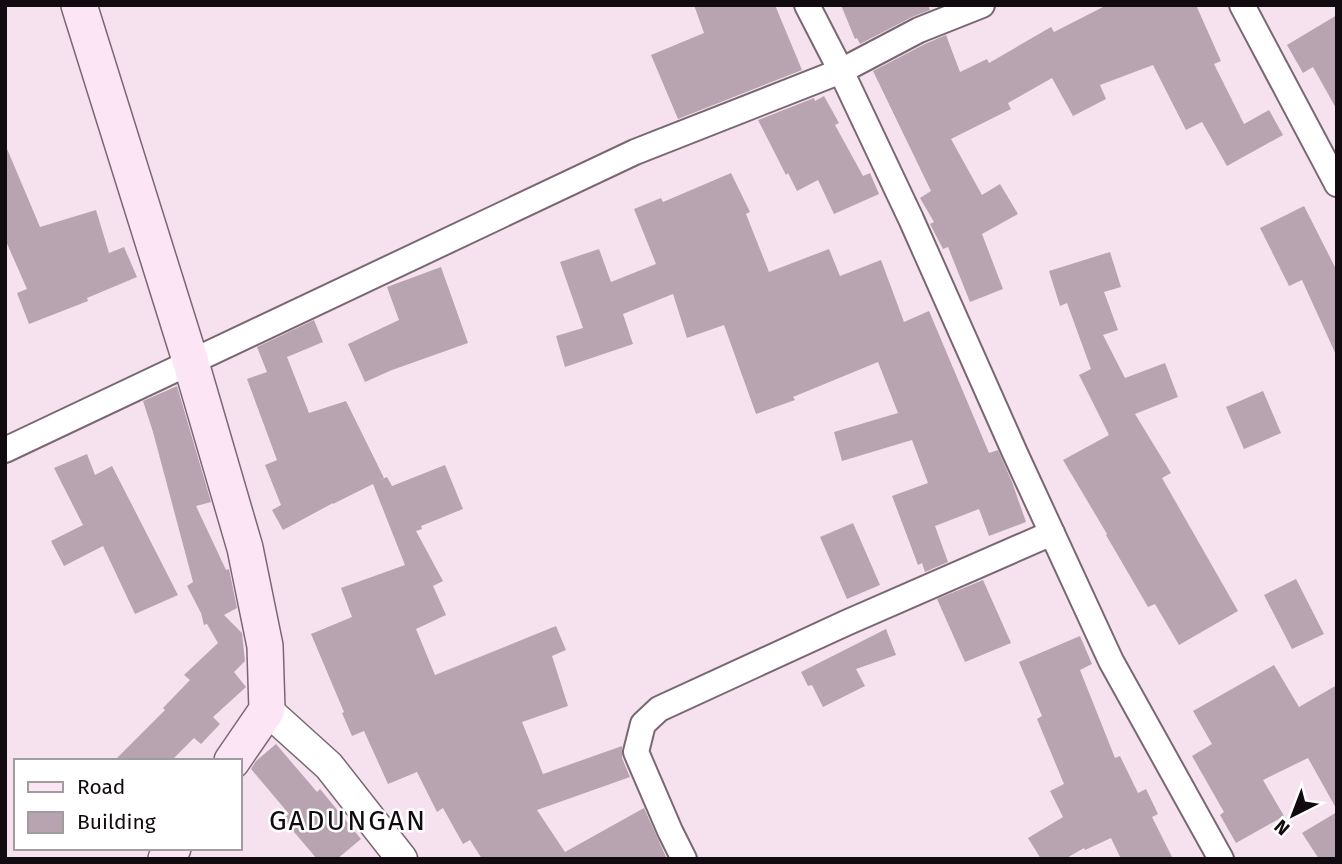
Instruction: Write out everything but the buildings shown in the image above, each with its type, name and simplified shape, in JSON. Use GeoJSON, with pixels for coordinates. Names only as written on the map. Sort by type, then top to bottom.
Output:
{"type":"FeatureCollection","features":[{"type":"Feature","properties":{"kind":"main road"},"geometry":{"type":"LineString","coordinates":[[79,5],[191,363],[245,548],[265,646],[267,710],[233,759]]}},
{"type":"Feature","properties":{"kind":"street"},"geometry":{"type":"LineString","coordinates":[[807,5],[911,219],[1111,661],[1221,859]]}},
{"type":"Feature","properties":{"kind":"street"},"geometry":{"type":"LineString","coordinates":[[5,450],[635,152],[841,71],[919,30],[982,5]]}},
{"type":"Feature","properties":{"kind":"street"},"geometry":{"type":"LineString","coordinates":[[1242,5],[1337,184]]}},
{"type":"Feature","properties":{"kind":"street"},"geometry":{"type":"LineString","coordinates":[[684,859],[636,751],[643,724],[659,709],[1052,533]]}},
{"type":"Feature","properties":{"kind":"street"},"geometry":{"type":"LineString","coordinates":[[267,710],[328,766],[402,859]]}},
{"type":"Feature","properties":{"kind":"district","name":"GADUNGAN"},"geometry":{"type":"Point","coordinates":[348,820]}}]}
